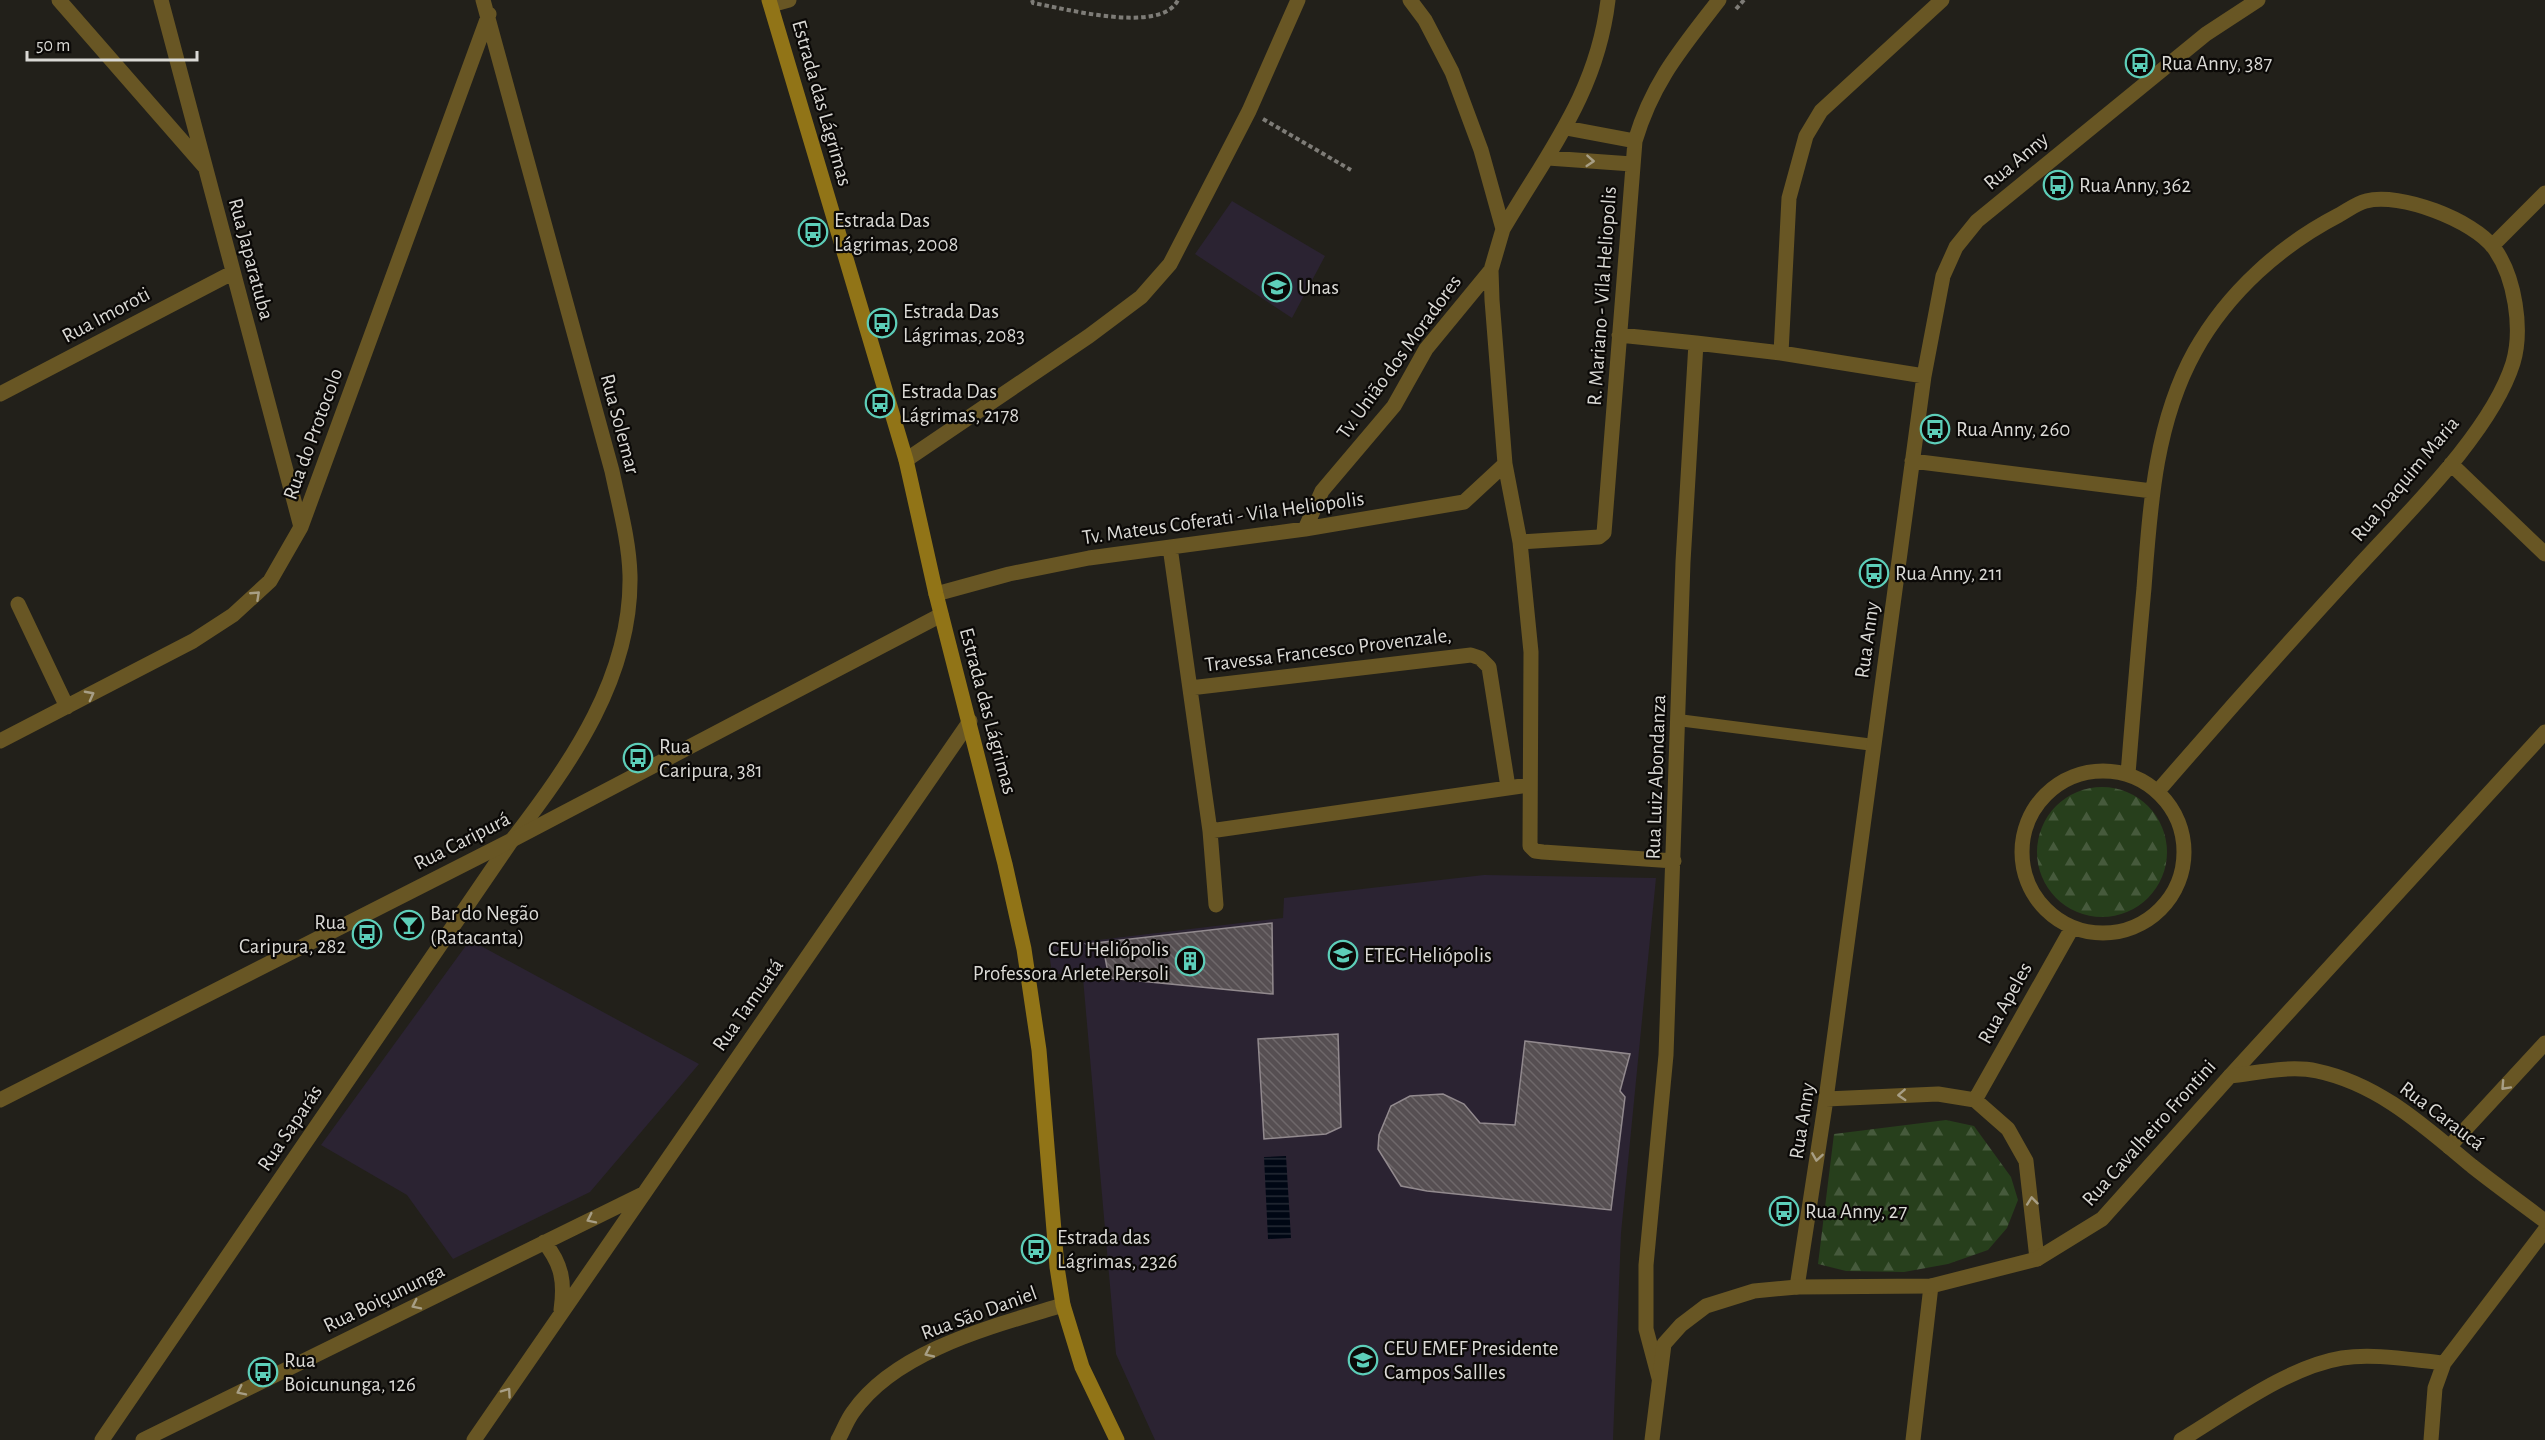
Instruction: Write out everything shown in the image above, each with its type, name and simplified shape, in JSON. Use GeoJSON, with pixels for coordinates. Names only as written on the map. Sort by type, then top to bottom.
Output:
{"type":"FeatureCollection","features":[{"type":"Feature","properties":{"kind":"main road","name":"Estrada das Lágrimas"},"geometry":{"type":"LineString","coordinates":[[770,2],[906,460],[941,615],[1005,864],[1025,960],[1040,1050],[1057,1267],[1063,1305],[1082,1367],[1117,1440]]}},
{"type":"Feature","properties":{"kind":"street"},"geometry":{"type":"LineString","coordinates":[[59,0],[206,168]]}},
{"type":"Feature","properties":{"kind":"street","name":"Rua Japaratuba"},"geometry":{"type":"LineString","coordinates":[[161,0],[301,527]]}},
{"type":"Feature","properties":{"kind":"street","name":"Rua Solemar"},"geometry":{"type":"LineString","coordinates":[[483,0],[612,471],[630,573],[628,621],[616,664],[589,727],[559,779],[512,840]]}},
{"type":"Feature","properties":{"kind":"street","name":"Rua do Protocolo"},"geometry":{"type":"LineString","coordinates":[[0,741],[193,641],[233,615],[270,581],[301,527],[494,0]]}},
{"type":"Feature","properties":{"kind":"street"},"geometry":{"type":"LineString","coordinates":[[770,2],[789,0]]}},
{"type":"Feature","properties":{"kind":"street"},"geometry":{"type":"LineString","coordinates":[[906,460],[1023,383],[1141,297],[1170,264],[1249,111],[1298,0]]}},
{"type":"Feature","properties":{"kind":"street"},"geometry":{"type":"LineString","coordinates":[[1410,0],[1425,20],[1452,72],[1481,150],[1503,229]]}},
{"type":"Feature","properties":{"kind":"street"},"geometry":{"type":"LineString","coordinates":[[1608,0],[1601,42],[1566,128],[1503,229],[1491,270],[1505,464],[1520,542],[1531,652],[1533,725],[1529,785],[1530,846],[1535,851],[1674,861]]}},
{"type":"Feature","properties":{"kind":"street","name":"R. Mariano - Vila Heliopolis"},"geometry":{"type":"LineString","coordinates":[[1520,542],[1599,537],[1604,533],[1635,141],[1645,106],[1669,66],[1719,0]]}},
{"type":"Feature","properties":{"kind":"street"},"geometry":{"type":"LineString","coordinates":[[1781,353],[1789,198],[1806,136],[1821,111],[1942,0]]}},
{"type":"Feature","properties":{"kind":"street","name":"Rua Anny"},"geometry":{"type":"LineString","coordinates":[[1797,1287],[1826,1099],[1924,376],[1943,276],[1956,247],[1977,221],[2206,34],[2258,0]]}},
{"type":"Feature","properties":{"kind":"street"},"geometry":{"type":"LineString","coordinates":[[1566,128],[1635,141]]}},
{"type":"Feature","properties":{"kind":"street"},"geometry":{"type":"LineString","coordinates":[[1548,158],[1632,164]]}},
{"type":"Feature","properties":{"kind":"street"},"geometry":{"type":"LineString","coordinates":[[2492,246],[2545,193]]}},
{"type":"Feature","properties":{"kind":"street","name":"Rua Joaquim Maria"},"geometry":{"type":"LineString","coordinates":[[2128,774],[2152,490],[2175,393],[2196,349],[2228,304],[2260,269],[2321,224],[2365,201],[2392,199],[2420,205],[2452,218],[2492,246],[2503,266],[2512,296],[2517,335],[2513,361],[2500,394],[2451,464],[2234,703],[2158,792]]}},
{"type":"Feature","properties":{"kind":"street","name":"Tv. União dos Moradores"},"geometry":{"type":"LineString","coordinates":[[1305,529],[1322,490],[1394,406],[1426,349],[1491,270]]}},
{"type":"Feature","properties":{"kind":"street","name":"Rua Imoroti"},"geometry":{"type":"LineString","coordinates":[[0,394],[232,273]]}},
{"type":"Feature","properties":{"kind":"street"},"geometry":{"type":"LineString","coordinates":[[1619,335],[1781,353],[1924,376]]}},
{"type":"Feature","properties":{"kind":"street","name":"Rua Luiz Abondanza"},"geometry":{"type":"LineString","coordinates":[[1652,1440],[1659,1378],[1646,1329],[1645,1276],[1666,1055],[1683,561],[1696,343]]}},
{"type":"Feature","properties":{"kind":"street"},"geometry":{"type":"LineString","coordinates":[[1912,461],[2152,490]]}},
{"type":"Feature","properties":{"kind":"street","name":"Tv. Mateus Coferati - Vila Heliopolis"},"geometry":{"type":"LineString","coordinates":[[936,594],[1009,574],[1089,558],[1305,529],[1464,502],[1505,464]]}},
{"type":"Feature","properties":{"kind":"street"},"geometry":{"type":"LineString","coordinates":[[2451,464],[2545,554]]}},
{"type":"Feature","properties":{"kind":"street"},"geometry":{"type":"LineString","coordinates":[[1170,547],[1210,831],[1216,905]]}},
{"type":"Feature","properties":{"kind":"street"},"geometry":{"type":"LineString","coordinates":[[18,604],[67,707]]}},
{"type":"Feature","properties":{"kind":"street","name":"Rua Caripurá"},"geometry":{"type":"LineString","coordinates":[[0,1100],[512,840],[941,615]]}},
{"type":"Feature","properties":{"kind":"street","name":"Travessa Francesco Provenzale,"},"geometry":{"type":"LineString","coordinates":[[1190,688],[1471,655],[1480,658],[1489,667],[1508,787]]}},
{"type":"Feature","properties":{"kind":"street","name":"Rua Tamuatá"},"geometry":{"type":"LineString","coordinates":[[474,1440],[970,721]]}},
{"type":"Feature","properties":{"kind":"street","name":"Rua Cavalheiro Frontini"},"geometry":{"type":"LineString","coordinates":[[1659,1378],[1664,1344],[1681,1325],[1706,1305],[1754,1291],[1797,1287],[1931,1286],[2037,1259],[2102,1219],[2545,732]]}},
{"type":"Feature","properties":{"kind":"street"},"geometry":{"type":"LineString","coordinates":[[2100,770],[2128,774],[2158,792],[2177,819],[2183,835],[2185,860],[2178,884],[2165,906],[2145,922],[2122,931],[2096,933],[2072,927],[2048,912],[2031,891],[2022,865],[2022,837],[2031,811],[2049,790],[2073,776],[2100,770]]}},
{"type":"Feature","properties":{"kind":"street"},"geometry":{"type":"LineString","coordinates":[[1210,831],[1529,785]]}},
{"type":"Feature","properties":{"kind":"street","name":"Rua Saparás"},"geometry":{"type":"LineString","coordinates":[[102,1440],[512,840]]}},
{"type":"Feature","properties":{"kind":"street","name":"Rua Apeles"},"geometry":{"type":"LineString","coordinates":[[1975,1100],[2072,927]]}},
{"type":"Feature","properties":{"kind":"street"},"geometry":{"type":"LineString","coordinates":[[2449,1147],[2545,1044]]}},
{"type":"Feature","properties":{"kind":"street","name":"Rua Caraucá"},"geometry":{"type":"LineString","coordinates":[[2230,1076],[2279,1070],[2315,1070],[2346,1078],[2412,1116],[2545,1221]]}},
{"type":"Feature","properties":{"kind":"street"},"geometry":{"type":"LineString","coordinates":[[1826,1099],[1938,1094],[1975,1100],[2008,1129],[2026,1161],[2037,1259]]}},
{"type":"Feature","properties":{"kind":"street","name":"Rua Boiçununga"},"geometry":{"type":"LineString","coordinates":[[143,1440],[644,1193]]}},
{"type":"Feature","properties":{"kind":"street"},"geometry":{"type":"LineString","coordinates":[[2431,1440],[2435,1388],[2444,1363],[2545,1230]]}},
{"type":"Feature","properties":{"kind":"street","name":"Rua Tamuatá"},"geometry":{"type":"LineString","coordinates":[[544,1242],[556,1257],[562,1270],[564,1281],[561,1313]]}},
{"type":"Feature","properties":{"kind":"street"},"geometry":{"type":"LineString","coordinates":[[1913,1440],[1931,1286]]}},
{"type":"Feature","properties":{"kind":"street","name":"Rua São Daniel"},"geometry":{"type":"LineString","coordinates":[[838,1440],[853,1411],[885,1379],[924,1354],[986,1328],[1063,1305]]}},
{"type":"Feature","properties":{"kind":"street"},"geometry":{"type":"LineString","coordinates":[[2181,1440],[2285,1378],[2314,1366],[2343,1358],[2444,1363]]}},
{"type":"Feature","properties":{"kind":"lane"},"geometry":{"type":"LineString","coordinates":[[1678,720],[1874,744]]}},
{"type":"Feature","properties":{"kind":"path"},"geometry":{"type":"LineString","coordinates":[[1032,0],[1033,3],[1093,14],[1133,17],[1153,17],[1166,12],[1178,0]]}},
{"type":"Feature","properties":{"kind":"path"},"geometry":{"type":"LineString","coordinates":[[1249,111],[1352,170]]}},
{"type":"Feature","properties":{"kind":"shaded area","name":"Unas"},"geometry":{"type":"Polygon","coordinates":[[[1232,201],[1325,256],[1292,318],[1195,254],[1232,201]]]}},
{"type":"Feature","properties":{"kind":"shaded area"},"geometry":{"type":"Polygon","coordinates":[[[1484,875],[1656,878],[1621,1233],[1613,1440],[1155,1440],[1116,1354],[1083,978],[1052,973],[1048,946],[1283,918],[1284,898],[1484,875]]]}},
{"type":"Feature","properties":{"kind":"shaded area"},"geometry":{"type":"Polygon","coordinates":[[[470,940],[699,1064],[590,1192],[453,1259],[407,1195],[321,1145],[470,940]]]}},
{"type":"Feature","properties":{"kind":"shaded area"},"geometry":{"type":"Polygon","coordinates":[[[1286,1156],[1291,1238],[1268,1239],[1264,1157],[1286,1156]]]}},
{"type":"Feature","properties":{"kind":"green space"},"geometry":{"type":"Polygon","coordinates":[[[2102,787],[2127,792],[2148,806],[2162,827],[2167,852],[2162,877],[2148,898],[2127,912],[2102,917],[2077,912],[2056,898],[2042,877],[2037,852],[2042,827],[2056,806],[2077,792],[2102,787]]]}},
{"type":"Feature","properties":{"kind":"green space"},"geometry":{"type":"Polygon","coordinates":[[[1946,1120],[1974,1126],[2011,1177],[2018,1200],[2007,1228],[1988,1250],[1948,1264],[1904,1272],[1846,1271],[1818,1264],[1834,1134],[1946,1120]]]}},
{"type":"Feature","properties":{"kind":"building","name":"CEU Heliópolis Professora Arlete Persoli"},"geometry":{"type":"Polygon","coordinates":[[[1272,923],[1273,994],[1109,978],[1105,957],[1086,944],[1272,923]]]}},
{"type":"Feature","properties":{"kind":"building"},"geometry":{"type":"Polygon","coordinates":[[[1338,1034],[1341,1127],[1326,1134],[1264,1139],[1258,1039],[1338,1034]]]}},
{"type":"Feature","properties":{"kind":"building"},"geometry":{"type":"Polygon","coordinates":[[[1525,1041],[1630,1054],[1620,1091],[1625,1097],[1611,1210],[1427,1191],[1401,1186],[1378,1149],[1379,1135],[1391,1106],[1410,1096],[1443,1094],[1464,1104],[1480,1123],[1515,1125],[1525,1041]]]}},
{"type":"Feature","properties":{"kind":"place","name":"Rua Anny, 387"},"geometry":{"type":"Point","coordinates":[2140,63]}},
{"type":"Feature","properties":{"kind":"place","name":"Rua Anny, 362"},"geometry":{"type":"Point","coordinates":[2058,185]}},
{"type":"Feature","properties":{"kind":"place","name":"Estrada Das Lágrimas, 2008"},"geometry":{"type":"Point","coordinates":[813,232]}},
{"type":"Feature","properties":{"kind":"place","name":"Unas"},"geometry":{"type":"Point","coordinates":[1277,287]}},
{"type":"Feature","properties":{"kind":"place","name":"Estrada Das Lágrimas, 2083"},"geometry":{"type":"Point","coordinates":[882,323]}},
{"type":"Feature","properties":{"kind":"place","name":"Estrada Das Lágrimas, 2178"},"geometry":{"type":"Point","coordinates":[880,403]}},
{"type":"Feature","properties":{"kind":"place","name":"Rua Anny, 260"},"geometry":{"type":"Point","coordinates":[1935,429]}},
{"type":"Feature","properties":{"kind":"place","name":"Rua Anny, 211"},"geometry":{"type":"Point","coordinates":[1874,573]}},
{"type":"Feature","properties":{"kind":"place","name":"Rua Caripura, 381"},"geometry":{"type":"Point","coordinates":[638,758]}},
{"type":"Feature","properties":{"kind":"place","name":"Bar do Negão (Ratacanta)"},"geometry":{"type":"Point","coordinates":[409,925]}},
{"type":"Feature","properties":{"kind":"place","name":"Rua Caripura, 282"},"geometry":{"type":"Point","coordinates":[367,934]}},
{"type":"Feature","properties":{"kind":"place","name":"ETEC Heliópolis"},"geometry":{"type":"Point","coordinates":[1343,955]}},
{"type":"Feature","properties":{"kind":"place","name":"CEU Heliópolis Professora Arlete Persoli"},"geometry":{"type":"Point","coordinates":[1190,961]}},
{"type":"Feature","properties":{"kind":"place","name":"Rua Anny, 27"},"geometry":{"type":"Point","coordinates":[1784,1211]}},
{"type":"Feature","properties":{"kind":"place","name":"Estrada das Lágrimas, 2326"},"geometry":{"type":"Point","coordinates":[1036,1249]}},
{"type":"Feature","properties":{"kind":"place","name":"CEU EMEF Presidente Campos Sallles"},"geometry":{"type":"Point","coordinates":[1363,1360]}},
{"type":"Feature","properties":{"kind":"place","name":"Rua Boicununga, 126"},"geometry":{"type":"Point","coordinates":[263,1372]}}]}
